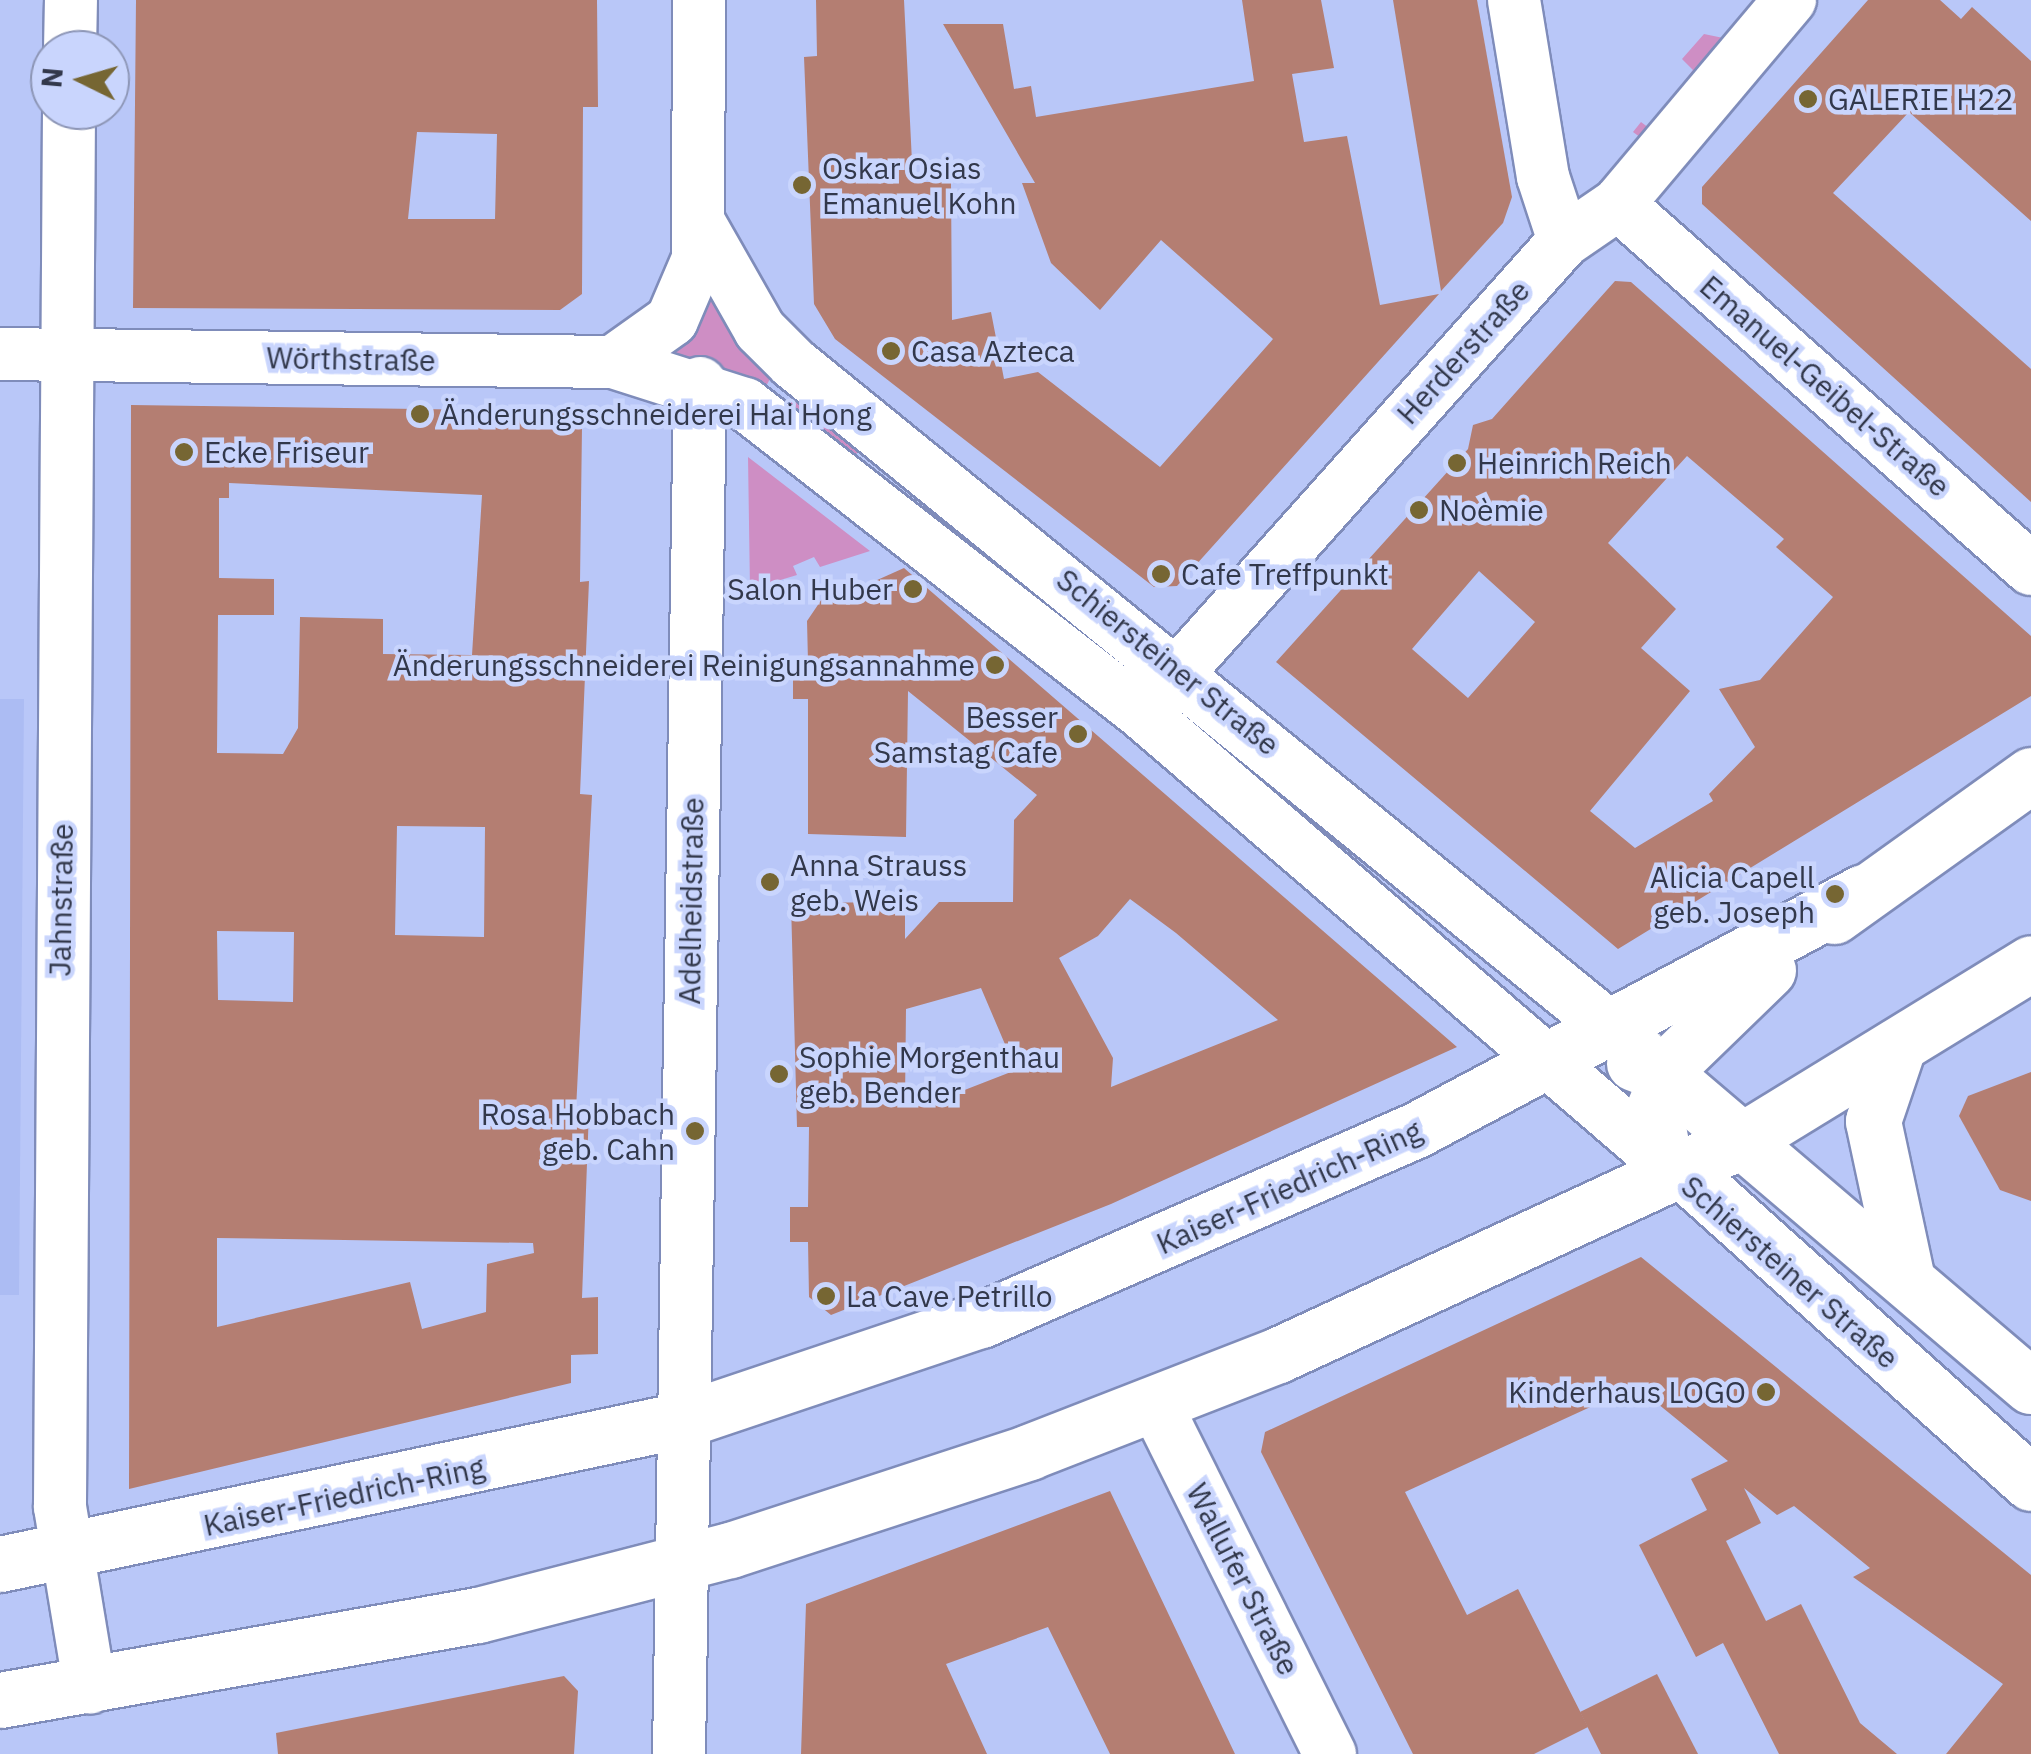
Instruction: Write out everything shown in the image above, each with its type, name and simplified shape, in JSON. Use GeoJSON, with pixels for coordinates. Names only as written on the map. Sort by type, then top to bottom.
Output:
{"type":"FeatureCollection","features":[{"type":"Feature","properties":{"kind":"main road","name":"Kaiser-Friedrich-Ring"},"geometry":{"type":"LineString","coordinates":[[1675,1171],[1654,1122],[1665,1075],[1705,1024],[1863,892],[2031,775]]}},
{"type":"Feature","properties":{"kind":"main road","name":"Kaiser-Friedrich-Ring"},"geometry":{"type":"LineString","coordinates":[[0,1564],[66,1554],[686,1420],[980,1320],[1206,1228],[1548,1063],[1863,892]]}},
{"type":"Feature","properties":{"kind":"main road"},"geometry":{"type":"LineString","coordinates":[[0,1700],[350,1642],[685,1562],[1156,1405],[1741,1141],[2031,963]]}},
{"type":"Feature","properties":{"kind":"main road"},"geometry":{"type":"LineString","coordinates":[[1898,1047],[1874,1121],[1907,1280]]}},
{"type":"Feature","properties":{"kind":"main road","name":"Schiersteiner Straße"},"geometry":{"type":"LineString","coordinates":[[1548,1063],[1608,1058],[1665,1075],[2031,1386]]}},
{"type":"Feature","properties":{"kind":"main road","name":"Schiersteiner Straße"},"geometry":{"type":"LineString","coordinates":[[1675,1171],[2031,1483]]}},
{"type":"Feature","properties":{"kind":"street"},"geometry":{"type":"LineString","coordinates":[[70,0],[70,30]]}},
{"type":"Feature","properties":{"kind":"street"},"geometry":{"type":"LineString","coordinates":[[613,362],[672,320],[701,226],[699,0]]}},
{"type":"Feature","properties":{"kind":"street"},"geometry":{"type":"LineString","coordinates":[[1514,0],[1543,177],[1564,241]]}},
{"type":"Feature","properties":{"kind":"street","name":"Herderstraße"},"geometry":{"type":"LineString","coordinates":[[1142,713],[1564,241],[1618,204],[1790,0]]}},
{"type":"Feature","properties":{"kind":"street","name":"Jahnstraße"},"geometry":{"type":"LineString","coordinates":[[69,130],[58,1329],[66,1554],[90,1688]]}},
{"type":"Feature","properties":{"kind":"street","name":"Emanuel-Geibel-Straße"},"geometry":{"type":"LineString","coordinates":[[1618,204],[2031,568]]}},
{"type":"Feature","properties":{"kind":"street","name":"Schiersteiner Straße"},"geometry":{"type":"LineString","coordinates":[[701,226],[760,330],[793,363],[1180,669],[1665,1075]]}},
{"type":"Feature","properties":{"kind":"street","name":"Wörthstraße"},"geometry":{"type":"LineString","coordinates":[[0,354],[613,362],[700,384]]}},
{"type":"Feature","properties":{"kind":"street","name":"Schiersteiner Straße"},"geometry":{"type":"LineString","coordinates":[[700,384],[764,414],[845,473],[1142,713],[1675,1171]]}},
{"type":"Feature","properties":{"kind":"street","name":"Adelheidstraße"},"geometry":{"type":"LineString","coordinates":[[686,1420],[700,384]]}},
{"type":"Feature","properties":{"kind":"street","name":"Wallufer Straße"},"geometry":{"type":"LineString","coordinates":[[1156,1405],[1330,1754]]}},
{"type":"Feature","properties":{"kind":"street"},"geometry":{"type":"LineString","coordinates":[[678,1754],[686,1420]]}},
{"type":"Feature","properties":{"kind":"shaded area"},"geometry":{"type":"Polygon","coordinates":[[[1704,34],[1733,40],[1648,143],[1633,132],[1641,122],[1649,128],[1693,70],[1682,59],[1704,34]]]}},
{"type":"Feature","properties":{"kind":"shaded area"},"geometry":{"type":"Polygon","coordinates":[[[710,294],[776,367],[760,398],[667,360],[710,294]]]}},
{"type":"Feature","properties":{"kind":"shaded area"},"geometry":{"type":"Polygon","coordinates":[[[799,387],[861,450],[850,459],[785,414],[799,387]]]}},
{"type":"Feature","properties":{"kind":"shaded area"},"geometry":{"type":"Polygon","coordinates":[[[748,457],[870,551],[820,567],[814,557],[793,566],[797,575],[750,589],[748,457]]]}},
{"type":"Feature","properties":{"kind":"shaded area"},"geometry":{"type":"Polygon","coordinates":[[[0,699],[24,699],[19,1295],[0,1295],[0,699]]]}},
{"type":"Feature","properties":{"kind":"building"},"geometry":{"type":"Polygon","coordinates":[[[136,0],[597,0],[598,107],[583,107],[582,294],[560,310],[133,308],[136,0]],[[417,132],[408,219],[495,219],[497,134],[417,132]]]}},
{"type":"Feature","properties":{"kind":"building"},"geometry":{"type":"Polygon","coordinates":[[[816,0],[904,0],[913,182],[951,182],[952,320],[991,312],[1004,379],[1038,372],[1160,467],[1273,339],[1161,240],[1100,310],[1051,263],[1022,183],[1035,183],[943,24],[1003,24],[1014,89],[1031,86],[1036,117],[1254,81],[1242,0],[1321,0],[1334,68],[1292,74],[1304,142],[1347,136],[1380,305],[1439,294],[1177,586],[1154,587],[835,339],[814,304],[804,57],[817,56],[816,0]]]}},
{"type":"Feature","properties":{"kind":"building"},"geometry":{"type":"Polygon","coordinates":[[[1393,0],[1477,0],[1512,197],[1503,223],[1441,291],[1393,0]]]}},
{"type":"Feature","properties":{"kind":"building"},"geometry":{"type":"Polygon","coordinates":[[[1868,0],[1940,0],[1961,19],[1972,7],[2031,61],[2031,221],[1909,112],[1833,193],[2031,369],[2031,502],[1702,204],[1702,187],[1868,0]]]}},
{"type":"Feature","properties":{"kind":"building"},"geometry":{"type":"Polygon","coordinates":[[[1615,281],[1631,282],[2031,636],[2031,696],[1618,949],[1276,662],[1468,449],[1473,425],[1492,419],[1615,281]],[[1687,456],[1608,543],[1676,609],[1641,648],[1690,691],[1590,811],[1635,848],[1713,801],[1709,794],[1755,747],[1719,689],[1760,680],[1833,597],[1776,547],[1784,539],[1687,456]],[[1479,571],[1412,649],[1468,698],[1535,622],[1479,571]]]}},
{"type":"Feature","properties":{"kind":"building"},"geometry":{"type":"Polygon","coordinates":[[[131,405],[568,411],[582,427],[580,582],[589,581],[580,794],[592,795],[576,1110],[589,1110],[582,1298],[598,1297],[598,1354],[571,1355],[571,1383],[129,1489],[131,405]],[[229,483],[229,498],[219,498],[219,578],[274,579],[274,615],[218,615],[217,753],[283,754],[298,728],[300,617],[383,619],[383,654],[472,655],[482,495],[229,483]],[[397,826],[395,935],[484,937],[485,827],[397,826]],[[217,931],[218,1000],[293,1002],[294,932],[217,931]],[[217,1238],[217,1327],[410,1282],[422,1329],[486,1312],[487,1264],[534,1253],[533,1243],[217,1238]]]}},
{"type":"Feature","properties":{"kind":"building"},"geometry":{"type":"Polygon","coordinates":[[[904,568],[1457,1047],[1111,1204],[831,1315],[809,1297],[808,1242],[790,1242],[790,1207],[808,1207],[809,1127],[797,1127],[791,903],[905,902],[905,939],[939,902],[1013,902],[1014,820],[1037,795],[908,691],[906,837],[808,834],[808,699],[793,699],[793,661],[808,662],[807,621],[830,587],[837,598],[904,568]],[[1130,899],[1098,936],[1059,958],[1113,1058],[1111,1087],[1278,1020],[1176,933],[1130,899]],[[981,988],[906,1009],[905,1101],[939,1086],[944,1098],[1016,1070],[981,988]]]}},
{"type":"Feature","properties":{"kind":"building"},"geometry":{"type":"Polygon","coordinates":[[[2031,1072],[2031,1201],[2000,1190],[1959,1116],[1968,1096],[2031,1072]]]}},
{"type":"Feature","properties":{"kind":"building"},"geometry":{"type":"Polygon","coordinates":[[[1641,1257],[2031,1575],[2031,1754],[1946,1754],[2003,1684],[1853,1577],[1870,1568],[1794,1506],[1777,1515],[1744,1488],[1761,1523],[1726,1541],[1766,1621],[1801,1604],[1860,1723],[1897,1754],[1779,1754],[1723,1643],[1696,1657],[1639,1545],[1707,1510],[1691,1479],[1728,1461],[1636,1386],[1405,1492],[1467,1615],[1518,1589],[1588,1727],[1534,1754],[1413,1754],[1261,1452],[1265,1432],[1641,1257]]]}},
{"type":"Feature","properties":{"kind":"building"},"geometry":{"type":"Polygon","coordinates":[[[1110,1491],[1235,1754],[1110,1754],[1048,1627],[946,1664],[987,1754],[801,1754],[806,1604],[1110,1491]]]}},
{"type":"Feature","properties":{"kind":"building"},"geometry":{"type":"Polygon","coordinates":[[[1657,1674],[1698,1754],[1601,1754],[1580,1712],[1657,1674]]]}},
{"type":"Feature","properties":{"kind":"building"},"geometry":{"type":"Polygon","coordinates":[[[564,1676],[578,1691],[574,1754],[278,1754],[276,1733],[564,1676]]]}},
{"type":"Feature","properties":{"kind":"place","name":"GALERIE H22"},"geometry":{"type":"Point","coordinates":[1808,99]}},
{"type":"Feature","properties":{"kind":"place","name":"Oskar Osias Emanuel Kohn"},"geometry":{"type":"Point","coordinates":[802,185]}},
{"type":"Feature","properties":{"kind":"place","name":"Casa Azteca"},"geometry":{"type":"Point","coordinates":[891,351]}},
{"type":"Feature","properties":{"kind":"place","name":"Änderungsschneiderei Hai Hong"},"geometry":{"type":"Point","coordinates":[420,414]}},
{"type":"Feature","properties":{"kind":"place","name":"Ecke Friseur"},"geometry":{"type":"Point","coordinates":[184,452]}},
{"type":"Feature","properties":{"kind":"place","name":"Heinrich Reich"},"geometry":{"type":"Point","coordinates":[1457,463]}},
{"type":"Feature","properties":{"kind":"place","name":"Noèmie"},"geometry":{"type":"Point","coordinates":[1419,510]}},
{"type":"Feature","properties":{"kind":"place","name":"Cafe Treffpunkt"},"geometry":{"type":"Point","coordinates":[1161,574]}},
{"type":"Feature","properties":{"kind":"place","name":"Salon Huber"},"geometry":{"type":"Point","coordinates":[913,589]}},
{"type":"Feature","properties":{"kind":"place","name":"Änderungsschneiderei Reinigungsannahme"},"geometry":{"type":"Point","coordinates":[995,665]}},
{"type":"Feature","properties":{"kind":"place","name":"Besser Samstag Cafe"},"geometry":{"type":"Point","coordinates":[1078,734]}},
{"type":"Feature","properties":{"kind":"place","name":"Anna Strauss geb. Weis"},"geometry":{"type":"Point","coordinates":[770,882]}},
{"type":"Feature","properties":{"kind":"place","name":"Alicia Capell geb. Joseph"},"geometry":{"type":"Point","coordinates":[1835,894]}},
{"type":"Feature","properties":{"kind":"place","name":"Sophie Morgenthau geb. Bender"},"geometry":{"type":"Point","coordinates":[779,1074]}},
{"type":"Feature","properties":{"kind":"place","name":"Rosa Hobbach geb. Cahn"},"geometry":{"type":"Point","coordinates":[695,1131]}},
{"type":"Feature","properties":{"kind":"place","name":"La Cave Petrillo"},"geometry":{"type":"Point","coordinates":[826,1296]}},
{"type":"Feature","properties":{"kind":"place","name":"Kinderhaus LOGO"},"geometry":{"type":"Point","coordinates":[1766,1392]}}]}
